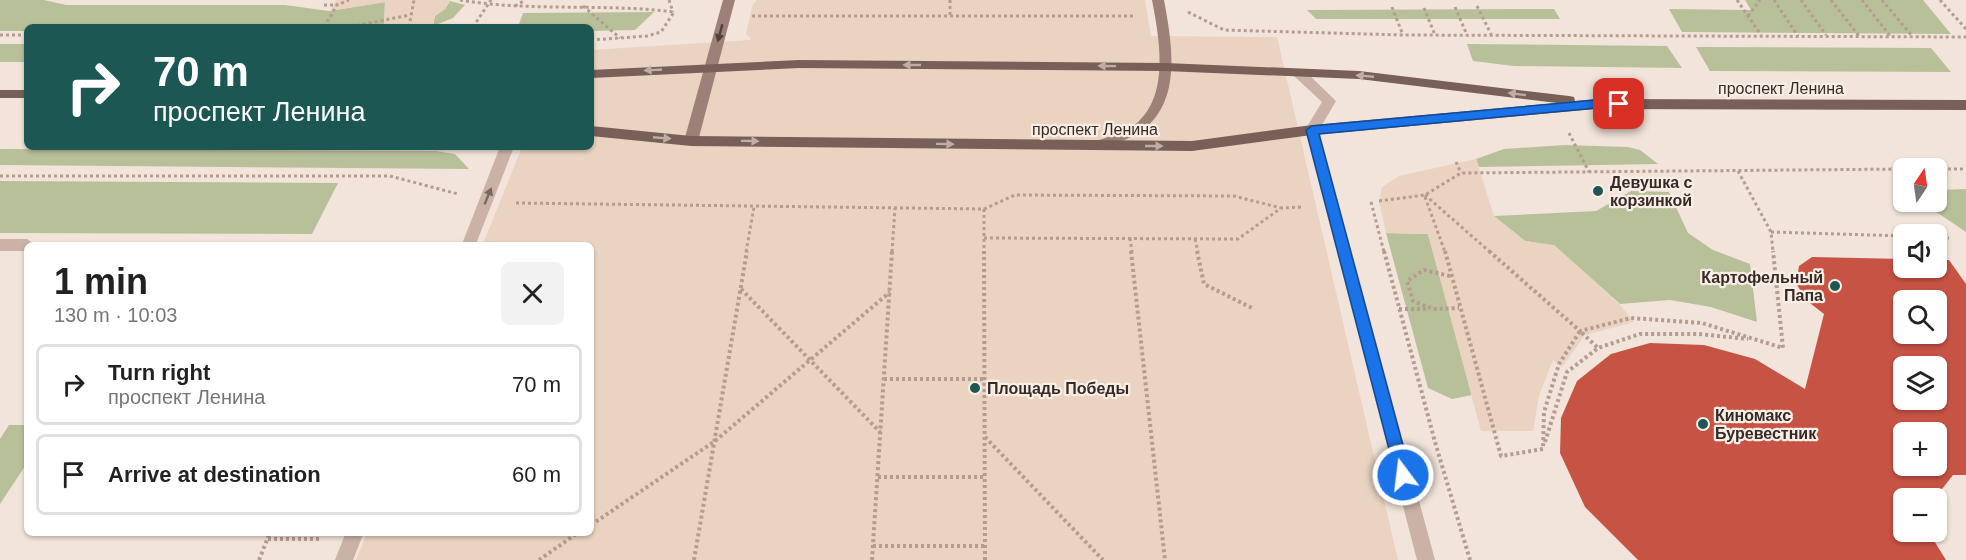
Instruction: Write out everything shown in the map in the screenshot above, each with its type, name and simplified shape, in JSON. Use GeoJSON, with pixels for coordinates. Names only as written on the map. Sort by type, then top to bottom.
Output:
{"type":"FeatureCollection","features":[{"type":"Feature","properties":{"kind":"main road"},"geometry":{"type":"LineString","coordinates":[[691,141],[729,0]]}},
{"type":"Feature","properties":{"kind":"main road"},"geometry":{"type":"LineString","coordinates":[[1096,146],[1142,126],[1154,112],[1165,67],[1166,48],[1158,0]]}},
{"type":"Feature","properties":{"kind":"main road","name":"проспект Ленина"},"geometry":{"type":"LineString","coordinates":[[594,74],[712,66],[811,64],[1165,67],[1359,75],[1596,104]]}},
{"type":"Feature","properties":{"kind":"main road"},"geometry":{"type":"LineString","coordinates":[[0,94],[24,94]]}},
{"type":"Feature","properties":{"kind":"main road","name":"проспект Ленина"},"geometry":{"type":"LineString","coordinates":[[594,131],[691,141],[1192,146],[1312,130],[1596,104],[1966,105]]}},
{"type":"Feature","properties":{"kind":"street"},"geometry":{"type":"LineString","coordinates":[[1299,73],[1329,101],[1312,130],[1426,560]]}},
{"type":"Feature","properties":{"kind":"street"},"geometry":{"type":"LineString","coordinates":[[470,242],[506,150]]}},
{"type":"Feature","properties":{"kind":"street"},"geometry":{"type":"LineString","coordinates":[[0,245],[24,245]]}},
{"type":"Feature","properties":{"kind":"street"},"geometry":{"type":"LineString","coordinates":[[344,560],[354,536]]}},
{"type":"Feature","properties":{"kind":"path"},"geometry":{"type":"LineString","coordinates":[[324,5],[337,5],[349,0]]}},
{"type":"Feature","properties":{"kind":"path"},"geometry":{"type":"LineString","coordinates":[[410,24],[414,0]]}},
{"type":"Feature","properties":{"kind":"path"},"geometry":{"type":"LineString","coordinates":[[460,0],[489,6],[647,5],[674,12]]}},
{"type":"Feature","properties":{"kind":"path"},"geometry":{"type":"LineString","coordinates":[[475,24],[491,0]]}},
{"type":"Feature","properties":{"kind":"path"},"geometry":{"type":"LineString","coordinates":[[515,6],[525,0]]}},
{"type":"Feature","properties":{"kind":"path"},"geometry":{"type":"LineString","coordinates":[[669,0],[674,12]]}},
{"type":"Feature","properties":{"kind":"path"},"geometry":{"type":"LineString","coordinates":[[950,0],[950,16]]}},
{"type":"Feature","properties":{"kind":"path"},"geometry":{"type":"LineString","coordinates":[[1737,0],[1761,35]]}},
{"type":"Feature","properties":{"kind":"path"},"geometry":{"type":"LineString","coordinates":[[1748,16],[1760,0]]}},
{"type":"Feature","properties":{"kind":"path"},"geometry":{"type":"LineString","coordinates":[[1774,0],[1798,36]]}},
{"type":"Feature","properties":{"kind":"path"},"geometry":{"type":"LineString","coordinates":[[1801,0],[1826,36]]}},
{"type":"Feature","properties":{"kind":"path"},"geometry":{"type":"LineString","coordinates":[[1831,0],[1859,36]]}},
{"type":"Feature","properties":{"kind":"path"},"geometry":{"type":"LineString","coordinates":[[1862,0],[1890,36]]}},
{"type":"Feature","properties":{"kind":"path"},"geometry":{"type":"LineString","coordinates":[[1882,0],[1912,37]]}},
{"type":"Feature","properties":{"kind":"path"},"geometry":{"type":"LineString","coordinates":[[1940,0],[1966,29]]}},
{"type":"Feature","properties":{"kind":"path"},"geometry":{"type":"LineString","coordinates":[[327,24],[337,5]]}},
{"type":"Feature","properties":{"kind":"path"},"geometry":{"type":"LineString","coordinates":[[583,6],[621,38]]}},
{"type":"Feature","properties":{"kind":"path"},"geometry":{"type":"LineString","coordinates":[[1477,6],[1491,34]]}},
{"type":"Feature","properties":{"kind":"path"},"geometry":{"type":"LineString","coordinates":[[1392,7],[1403,35]]}},
{"type":"Feature","properties":{"kind":"path"},"geometry":{"type":"LineString","coordinates":[[1455,7],[1467,34]]}},
{"type":"Feature","properties":{"kind":"path"},"geometry":{"type":"LineString","coordinates":[[1424,8],[1435,35]]}},
{"type":"Feature","properties":{"kind":"path"},"geometry":{"type":"LineString","coordinates":[[594,40],[647,36],[662,32],[674,12]]}},
{"type":"Feature","properties":{"kind":"path"},"geometry":{"type":"LineString","coordinates":[[1187,12],[1224,30],[1403,35],[1966,37]]}},
{"type":"Feature","properties":{"kind":"path"},"geometry":{"type":"LineString","coordinates":[[364,24],[411,15]]}},
{"type":"Feature","properties":{"kind":"path"},"geometry":{"type":"LineString","coordinates":[[749,16],[1140,16]]}},
{"type":"Feature","properties":{"kind":"path"},"geometry":{"type":"LineString","coordinates":[[0,35],[24,35]]}},
{"type":"Feature","properties":{"kind":"path"},"geometry":{"type":"LineString","coordinates":[[1575,146],[1589,172]]}},
{"type":"Feature","properties":{"kind":"path"},"geometry":{"type":"LineString","coordinates":[[1456,162],[1461,173]]}},
{"type":"Feature","properties":{"kind":"path"},"geometry":{"type":"LineString","coordinates":[[1947,169],[1966,169]]}},
{"type":"Feature","properties":{"kind":"path"},"geometry":{"type":"LineString","coordinates":[[1378,201],[1425,195],[1461,173],[1893,170]]}},
{"type":"Feature","properties":{"kind":"path"},"geometry":{"type":"LineString","coordinates":[[1544,449],[1544,412],[1559,364],[1580,331],[1631,318],[1702,323],[1783,348],[1771,232],[1738,171]]}},
{"type":"Feature","properties":{"kind":"path"},"geometry":{"type":"LineString","coordinates":[[0,176],[390,176],[486,202],[984,209],[1015,195],[1234,196],[1281,208],[1303,207]]}},
{"type":"Feature","properties":{"kind":"path"},"geometry":{"type":"LineString","coordinates":[[1425,195],[1445,251],[1449,276],[1502,456],[1544,449]]}},
{"type":"Feature","properties":{"kind":"path"},"geometry":{"type":"LineString","coordinates":[[1425,195],[1598,348]]}},
{"type":"Feature","properties":{"kind":"path"},"geometry":{"type":"LineString","coordinates":[[1371,201],[1435,442],[1470,560]]}},
{"type":"Feature","properties":{"kind":"path"},"geometry":{"type":"LineString","coordinates":[[694,560],[754,207]]}},
{"type":"Feature","properties":{"kind":"path"},"geometry":{"type":"LineString","coordinates":[[872,560],[895,208]]}},
{"type":"Feature","properties":{"kind":"path"},"geometry":{"type":"LineString","coordinates":[[984,238],[1238,239],[1281,208]]}},
{"type":"Feature","properties":{"kind":"path"},"geometry":{"type":"LineString","coordinates":[[984,209],[985,560]]}},
{"type":"Feature","properties":{"kind":"path"},"geometry":{"type":"LineString","coordinates":[[1771,232],[1893,236]]}},
{"type":"Feature","properties":{"kind":"path"},"geometry":{"type":"LineString","coordinates":[[1130,238],[1165,560]]}},
{"type":"Feature","properties":{"kind":"path"},"geometry":{"type":"LineString","coordinates":[[1195,239],[1204,284],[1252,308]]}},
{"type":"Feature","properties":{"kind":"path"},"geometry":{"type":"LineString","coordinates":[[1433,309],[1413,301],[1407,281],[1424,270],[1449,276]]}},
{"type":"Feature","properties":{"kind":"path"},"geometry":{"type":"LineString","coordinates":[[741,288],[880,433]]}},
{"type":"Feature","properties":{"kind":"path"},"geometry":{"type":"LineString","coordinates":[[594,523],[715,441],[890,292]]}},
{"type":"Feature","properties":{"kind":"path"},"geometry":{"type":"LineString","coordinates":[[1400,309],[1459,308]]}},
{"type":"Feature","properties":{"kind":"path"},"geometry":{"type":"LineString","coordinates":[[1544,449],[1567,372],[1598,348],[1640,334],[1699,334],[1758,340]]}},
{"type":"Feature","properties":{"kind":"path"},"geometry":{"type":"LineString","coordinates":[[884,379],[984,379]]}},
{"type":"Feature","properties":{"kind":"path"},"geometry":{"type":"LineString","coordinates":[[984,436],[1103,560]]}},
{"type":"Feature","properties":{"kind":"path"},"geometry":{"type":"LineString","coordinates":[[878,477],[984,477]]}},
{"type":"Feature","properties":{"kind":"path"},"geometry":{"type":"LineString","coordinates":[[259,560],[269,536]]}},
{"type":"Feature","properties":{"kind":"path"},"geometry":{"type":"LineString","coordinates":[[268,539],[354,536]]}},
{"type":"Feature","properties":{"kind":"path"},"geometry":{"type":"LineString","coordinates":[[539,560],[573,536]]}},
{"type":"Feature","properties":{"kind":"path"},"geometry":{"type":"LineString","coordinates":[[873,546],[985,546]]}},
{"type":"Feature","properties":{"kind":"green space"},"geometry":{"type":"Polygon","coordinates":[[[0,0],[44,0],[66,5],[285,5],[329,11],[385,2],[384,24],[24,24],[24,31],[0,31],[0,0]]]}},
{"type":"Feature","properties":{"kind":"green space"},"geometry":{"type":"Polygon","coordinates":[[[1745,0],[1923,0],[1951,34],[1682,32],[1669,9],[1751,10],[1745,0]]]}},
{"type":"Feature","properties":{"kind":"green space"},"geometry":{"type":"Polygon","coordinates":[[[450,1],[465,5],[453,18],[433,24],[435,16],[445,9],[450,1]]]}},
{"type":"Feature","properties":{"kind":"green space"},"geometry":{"type":"Polygon","coordinates":[[[1554,9],[1560,19],[1316,19],[1307,10],[1554,9]]]}},
{"type":"Feature","properties":{"kind":"green space"},"geometry":{"type":"Polygon","coordinates":[[[654,12],[635,30],[594,31],[594,24],[519,24],[523,13],[654,12]]]}},
{"type":"Feature","properties":{"kind":"green space"},"geometry":{"type":"Polygon","coordinates":[[[0,44],[24,44],[24,62],[0,62],[0,44]]]}},
{"type":"Feature","properties":{"kind":"green space"},"geometry":{"type":"Polygon","coordinates":[[[1467,44],[1667,46],[1682,68],[1514,66],[1473,61],[1467,44]]]}},
{"type":"Feature","properties":{"kind":"green space"},"geometry":{"type":"Polygon","coordinates":[[[1696,47],[1931,48],[1951,72],[1710,71],[1696,47]]]}},
{"type":"Feature","properties":{"kind":"green space"},"geometry":{"type":"Polygon","coordinates":[[[1565,145],[1628,147],[1640,150],[1658,164],[1479,167],[1476,159],[1504,149],[1565,145]]]}},
{"type":"Feature","properties":{"kind":"green space"},"geometry":{"type":"Polygon","coordinates":[[[0,149],[436,151],[455,154],[469,169],[0,165],[0,149]]]}},
{"type":"Feature","properties":{"kind":"green space"},"geometry":{"type":"Polygon","coordinates":[[[0,181],[338,183],[312,234],[0,233],[0,181]]]}},
{"type":"Feature","properties":{"kind":"green space"},"geometry":{"type":"Polygon","coordinates":[[[1966,189],[1966,232],[1936,212],[1947,212],[1947,190],[1966,189]]]}},
{"type":"Feature","properties":{"kind":"green space"},"geometry":{"type":"Polygon","coordinates":[[[1631,191],[1669,192],[1688,233],[1713,250],[1750,264],[1757,322],[1711,307],[1670,300],[1620,304],[1555,246],[1525,241],[1494,216],[1596,211],[1631,191]]]}},
{"type":"Feature","properties":{"kind":"green space"},"geometry":{"type":"Polygon","coordinates":[[[1386,233],[1428,234],[1472,395],[1452,399],[1428,388],[1386,233]]]}},
{"type":"Feature","properties":{"kind":"green space"},"geometry":{"type":"Polygon","coordinates":[[[9,425],[24,425],[24,468],[0,504],[0,439],[9,425]]]}},
{"type":"Feature","properties":{"kind":"shaded area"},"geometry":{"type":"Polygon","coordinates":[[[336,0],[450,0],[445,9],[435,16],[433,24],[384,24],[385,2],[330,11],[336,0]]]}},
{"type":"Feature","properties":{"kind":"shaded area","name":"Площадь Победы"},"geometry":{"type":"Polygon","coordinates":[[[757,0],[1145,0],[1151,36],[1277,37],[1398,560],[356,560],[366,536],[594,536],[594,242],[484,242],[521,150],[594,150],[594,50],[750,40],[751,38],[746,34],[753,4],[757,0]]]}},
{"type":"Feature","properties":{"kind":"shaded area"},"geometry":{"type":"Polygon","coordinates":[[[1476,159],[1494,216],[1525,241],[1554,245],[1619,304],[1634,322],[1585,335],[1562,367],[1553,360],[1539,396],[1533,431],[1481,431],[1428,234],[1386,233],[1379,201],[1382,187],[1399,176],[1476,159]]]}},
{"type":"Feature","properties":{"kind":"building"},"geometry":{"type":"Polygon","coordinates":[[[1812,257],[1893,259],[1893,278],[1947,278],[1947,260],[1949,260],[1966,284],[1966,475],[1953,475],[1943,488],[1893,488],[1893,542],[1935,542],[1946,560],[1638,560],[1585,507],[1560,453],[1561,418],[1577,381],[1611,354],[1650,343],[1704,345],[1755,359],[1805,389],[1824,314],[1806,300],[1796,283],[1799,266],[1812,257]]]}},
{"type":"Feature","properties":{"kind":"place","name":"Девушка с корзинкой"},"geometry":{"type":"Point","coordinates":[1598,191]}},
{"type":"Feature","properties":{"kind":"place","name":"Картофельный Папа"},"geometry":{"type":"Point","coordinates":[1835,286]}},
{"type":"Feature","properties":{"kind":"place","name":"Площадь Победы"},"geometry":{"type":"Point","coordinates":[975,388]}},
{"type":"Feature","properties":{"kind":"place","name":"Киномакс Буревестник"},"geometry":{"type":"Point","coordinates":[1703,424]}},
{"type":"Feature","properties":{"kind":"route"},"geometry":{"type":"LineString","coordinates":[[1403,475],[1312,130],[1596,104],[1619,104]]}}]}
